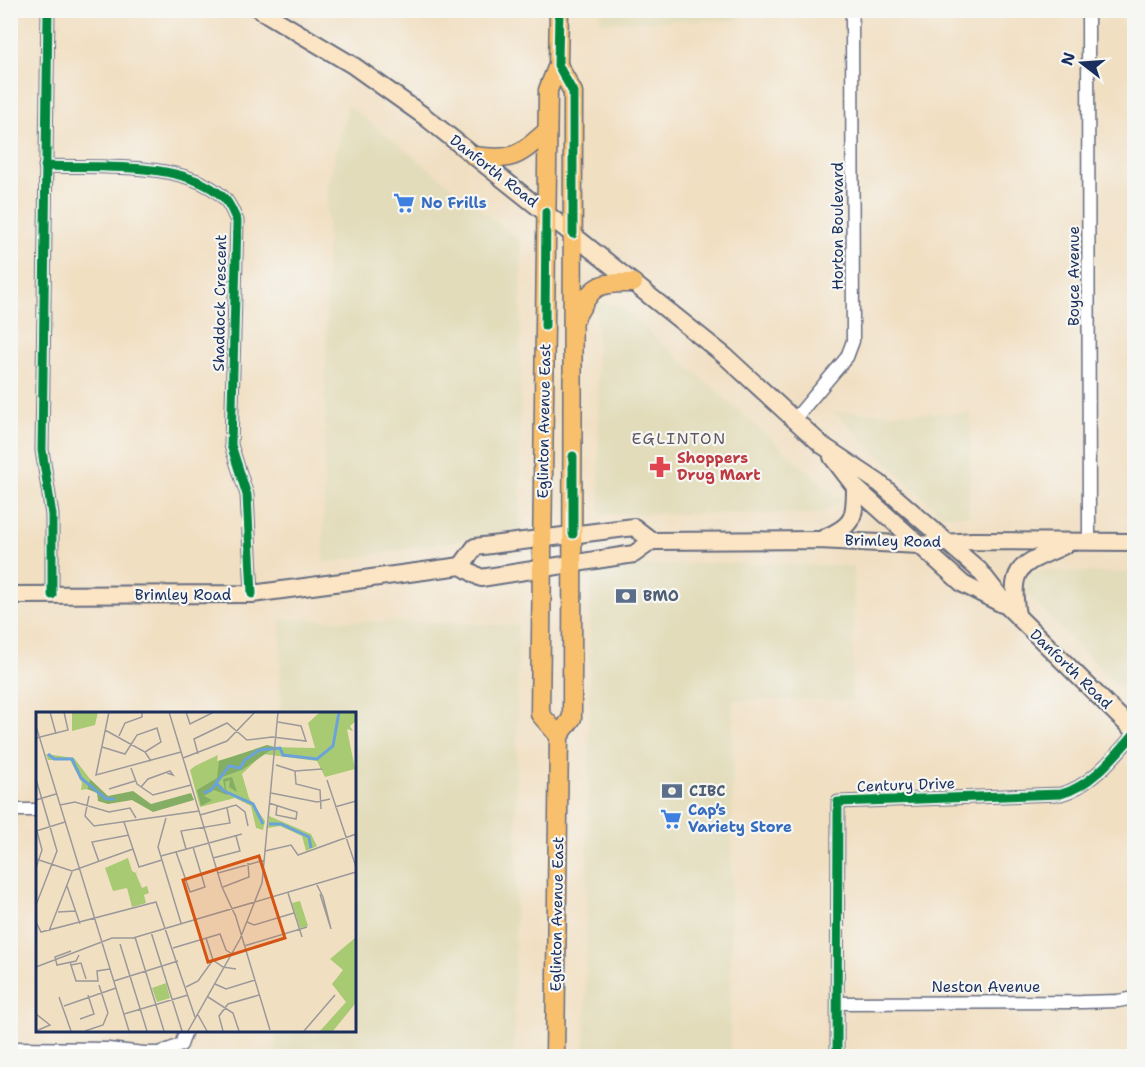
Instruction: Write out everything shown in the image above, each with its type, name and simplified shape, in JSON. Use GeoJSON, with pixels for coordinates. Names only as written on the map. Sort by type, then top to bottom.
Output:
{"type":"FeatureCollection","features":[{"type":"Feature","properties":{"kind":"main road","name":"Danforth Road"},"geometry":{"type":"LineString","coordinates":[[260,10],[374,80],[474,156],[725,356],[793,421],[822,445],[879,483],[979,570],[1012,611],[1134,732]]}},
{"type":"Feature","properties":{"kind":"main road","name":"Eglinton Avenue East"},"geometry":{"type":"LineString","coordinates":[[559,10],[558,65],[548,90],[540,714],[559,736]]}},
{"type":"Feature","properties":{"kind":"main road","name":"Eglinton Avenue East"},"geometry":{"type":"LineString","coordinates":[[555,1056],[559,736],[572,718],[573,564],[573,92],[558,65]]}},
{"type":"Feature","properties":{"kind":"main road"},"geometry":{"type":"LineString","coordinates":[[474,156],[505,160],[523,152],[547,131]]}},
{"type":"Feature","properties":{"kind":"main road"},"geometry":{"type":"LineString","coordinates":[[573,323],[594,287],[606,282],[633,283]]}},
{"type":"Feature","properties":{"kind":"main road","name":"Danforth Road"},"geometry":{"type":"LineString","coordinates":[[822,445],[855,487],[963,584],[1012,611]]}},
{"type":"Feature","properties":{"kind":"main road"},"geometry":{"type":"LineString","coordinates":[[819,540],[844,530],[855,514],[855,487]]}},
{"type":"Feature","properties":{"kind":"main road","name":"Brimley Road"},"geometry":{"type":"LineString","coordinates":[[461,566],[475,547],[573,534],[634,527],[652,541]]}},
{"type":"Feature","properties":{"kind":"main road","name":"Brimley Road"},"geometry":{"type":"LineString","coordinates":[[10,594],[252,594],[461,566],[481,578],[634,554],[652,541],[819,540],[919,545],[1134,542]]}},
{"type":"Feature","properties":{"kind":"main road"},"geometry":{"type":"LineString","coordinates":[[1012,611],[1012,588],[1016,574],[1027,564],[1081,542]]}},
{"type":"Feature","properties":{"kind":"street"},"geometry":{"type":"LineString","coordinates":[[48,10],[42,450],[52,514],[52,595]]}},
{"type":"Feature","properties":{"kind":"street","name":"Horton Boulevard"},"geometry":{"type":"LineString","coordinates":[[793,421],[847,357],[853,341],[852,10]]}},
{"type":"Feature","properties":{"kind":"street","name":"Boyce Avenue"},"geometry":{"type":"LineString","coordinates":[[1081,542],[1088,10]]}},
{"type":"Feature","properties":{"kind":"street","name":"Shaddock Crescent"},"geometry":{"type":"LineString","coordinates":[[45,166],[147,169],[166,173],[210,188],[224,198],[237,221],[231,446],[247,495],[252,594]]}},
{"type":"Feature","properties":{"kind":"street","name":"Century Drive"},"geometry":{"type":"LineString","coordinates":[[837,1056],[838,802],[1061,794],[1076,790],[1088,781],[1134,732]]}},
{"type":"Feature","properties":{"kind":"street"},"geometry":{"type":"LineString","coordinates":[[10,810],[36,810]]}},
{"type":"Feature","properties":{"kind":"street","name":"Neston Avenue"},"geometry":{"type":"LineString","coordinates":[[838,1003],[1082,1002],[1134,998]]}},
{"type":"Feature","properties":{"kind":"street"},"geometry":{"type":"LineString","coordinates":[[10,1048],[108,1048],[159,1053],[181,1045],[185,1031]]}},
{"type":"Feature","properties":{"kind":"shaded area"},"geometry":{"type":"Polygon","coordinates":[[[601,11],[737,11],[737,20],[600,22],[601,11]]]}},
{"type":"Feature","properties":{"kind":"shaded area"},"geometry":{"type":"Polygon","coordinates":[[[348,105],[521,241],[520,530],[323,563],[328,186],[348,105]]]}},
{"type":"Feature","properties":{"kind":"shaded area"},"geometry":{"type":"Polygon","coordinates":[[[596,303],[618,305],[842,501],[818,514],[600,514],[596,303]]]}},
{"type":"Feature","properties":{"kind":"shaded area"},"geometry":{"type":"Polygon","coordinates":[[[834,412],[971,414],[969,515],[942,515],[834,412]]]}},
{"type":"Feature","properties":{"kind":"shaded area"},"geometry":{"type":"Polygon","coordinates":[[[709,563],[854,566],[852,700],[733,700],[730,1056],[585,1056],[591,581],[609,568],[709,563]]]}},
{"type":"Feature","properties":{"kind":"shaded area"},"geometry":{"type":"Polygon","coordinates":[[[1041,571],[1134,573],[1134,670],[1118,686],[1025,592],[1025,584],[1031,573],[1041,571]]]}},
{"type":"Feature","properties":{"kind":"shaded area"},"geometry":{"type":"Polygon","coordinates":[[[281,619],[518,625],[514,1056],[276,1056],[276,1031],[356,1031],[356,712],[280,712],[281,619]]]}},
{"type":"Feature","properties":{"kind":"cycle path"},"geometry":{"type":"LineString","coordinates":[[48,10],[42,450],[52,515],[52,595]]}},
{"type":"Feature","properties":{"kind":"cycle path"},"geometry":{"type":"LineString","coordinates":[[559,10],[558,65],[573,92],[573,234]]}},
{"type":"Feature","properties":{"kind":"cycle path"},"geometry":{"type":"LineString","coordinates":[[45,166],[138,168],[163,171],[206,185],[223,197],[231,208],[237,221],[231,445],[247,495],[252,594]]}},
{"type":"Feature","properties":{"kind":"cycle path"},"geometry":{"type":"LineString","coordinates":[[545,326],[546,212]]}},
{"type":"Feature","properties":{"kind":"cycle path"},"geometry":{"type":"LineString","coordinates":[[573,456],[573,534]]}},
{"type":"Feature","properties":{"kind":"cycle path"},"geometry":{"type":"LineString","coordinates":[[837,1056],[838,802],[1061,794],[1092,778],[1134,734]]}},
{"type":"Feature","properties":{"kind":"place","name":"No Frills"},"geometry":{"type":"Point","coordinates":[404,203]}},
{"type":"Feature","properties":{"kind":"place","name":"Shoppers Drug Mart"},"geometry":{"type":"Point","coordinates":[660,467]}},
{"type":"Feature","properties":{"kind":"place","name":"BMO"},"geometry":{"type":"Point","coordinates":[626,596]}},
{"type":"Feature","properties":{"kind":"place","name":"CIBC"},"geometry":{"type":"Point","coordinates":[672,791]}},
{"type":"Feature","properties":{"kind":"place","name":"Cap’s Variety Store"},"geometry":{"type":"Point","coordinates":[671,819]}},
{"type":"Feature","properties":{"kind":"district","name":"EGLINTON"},"geometry":{"type":"Point","coordinates":[679,438]}}]}
